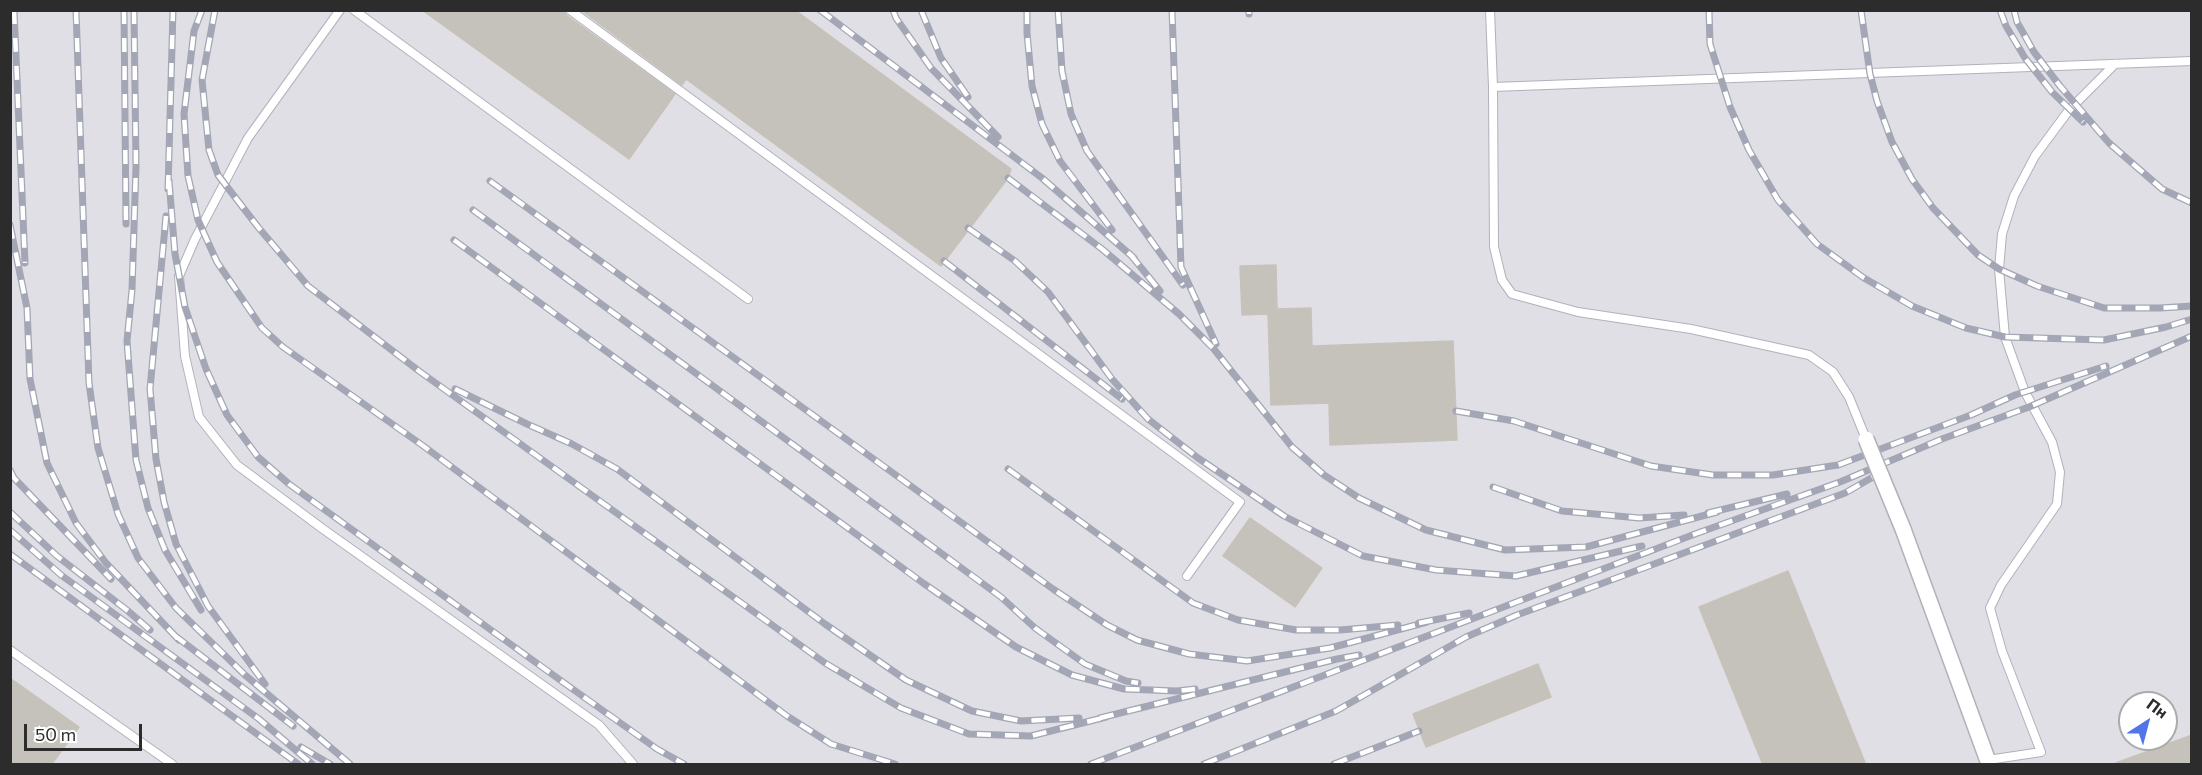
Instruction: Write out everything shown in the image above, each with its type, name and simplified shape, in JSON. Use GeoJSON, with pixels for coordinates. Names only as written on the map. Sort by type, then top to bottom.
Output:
{"type":"FeatureCollection","features":[{"type":"Feature","properties":{"kind":"street"},"geometry":{"type":"LineString","coordinates":[[1866,439],[1903,528],[1989,762]]}},
{"type":"Feature","properties":{"kind":"lane"},"geometry":{"type":"LineString","coordinates":[[340,10],[248,138],[198,233],[179,276],[185,356],[199,417],[237,465],[323,529],[599,725],[633,765]]}},
{"type":"Feature","properties":{"kind":"lane"},"geometry":{"type":"LineString","coordinates":[[354,10],[748,299]]}},
{"type":"Feature","properties":{"kind":"lane"},"geometry":{"type":"LineString","coordinates":[[570,10],[1240,502],[1187,576]]}},
{"type":"Feature","properties":{"kind":"lane"},"geometry":{"type":"LineString","coordinates":[[1490,10],[1494,247],[1502,280],[1512,294],[1578,312],[1691,329],[1809,355],[1833,372],[1849,397],[1866,439]]}},
{"type":"Feature","properties":{"kind":"lane"},"geometry":{"type":"LineString","coordinates":[[1493,87],[2192,61]]}},
{"type":"Feature","properties":{"kind":"lane"},"geometry":{"type":"LineString","coordinates":[[1989,762],[2041,752],[2002,651],[1990,608],[2001,585],[2057,504],[2060,472],[2052,442],[2025,392],[2005,337],[1999,269],[2002,234],[2014,196],[2035,156],[2069,110],[2115,64]]}},
{"type":"Feature","properties":{"kind":"lane"},"geometry":{"type":"LineString","coordinates":[[10,650],[172,765]]}},
{"type":"Feature","properties":{"kind":"shaded area"},"geometry":{"type":"Polygon","coordinates":[[[10,11],[2191,11],[2191,764],[11,764],[10,11]]]}},
{"type":"Feature","properties":{"kind":"building"},"geometry":{"type":"Polygon","coordinates":[[[422,10],[564,10],[566,15],[675,94],[629,159],[422,10]]]}},
{"type":"Feature","properties":{"kind":"building"},"geometry":{"type":"Polygon","coordinates":[[[581,10],[795,10],[1011,169],[1008,178],[941,266],[686,79],[682,85],[581,10]]]}},
{"type":"Feature","properties":{"kind":"building"},"geometry":{"type":"Polygon","coordinates":[[[1276,265],[1277,309],[1311,308],[1312,346],[1453,341],[1457,440],[1330,445],[1329,403],[1271,405],[1268,314],[1242,315],[1240,266],[1276,265]]]}},
{"type":"Feature","properties":{"kind":"building"},"geometry":{"type":"Polygon","coordinates":[[[1250,518],[1322,568],[1295,607],[1223,556],[1250,518]]]}},
{"type":"Feature","properties":{"kind":"building"},"geometry":{"type":"Polygon","coordinates":[[[1788,571],[1866,765],[1763,765],[1699,607],[1788,571]]]}},
{"type":"Feature","properties":{"kind":"building"},"geometry":{"type":"Polygon","coordinates":[[[1538,664],[1551,697],[1426,747],[1413,714],[1538,664]]]}},
{"type":"Feature","properties":{"kind":"building"},"geometry":{"type":"Polygon","coordinates":[[[10,678],[79,727],[51,765],[10,765],[10,678]]]}},
{"type":"Feature","properties":{"kind":"building"},"geometry":{"type":"Polygon","coordinates":[[[2192,735],[2192,765],[2117,765],[2116,763],[2149,751],[2178,751],[2178,740],[2192,735]]]}},
{"type":"Feature","properties":{"kind":"railway"},"geometry":{"type":"LineString","coordinates":[[14,10],[25,263]]}},
{"type":"Feature","properties":{"kind":"railway"},"geometry":{"type":"LineString","coordinates":[[76,10],[89,383],[98,448],[118,514],[138,558],[176,608],[245,675],[350,764]]}},
{"type":"Feature","properties":{"kind":"railway"},"geometry":{"type":"LineString","coordinates":[[124,10],[126,224]]}},
{"type":"Feature","properties":{"kind":"railway"},"geometry":{"type":"LineString","coordinates":[[134,10],[136,166],[132,290],[127,341],[136,460],[148,508],[165,550],[201,610]]}},
{"type":"Feature","properties":{"kind":"railway"},"geometry":{"type":"LineString","coordinates":[[168,189],[173,10]]}},
{"type":"Feature","properties":{"kind":"railway"},"geometry":{"type":"LineString","coordinates":[[202,10],[194,31],[184,114],[188,176],[198,220],[217,262],[262,328],[283,347],[422,445],[787,716],[831,744],[895,764]]}},
{"type":"Feature","properties":{"kind":"railway"},"geometry":{"type":"LineString","coordinates":[[215,10],[202,80],[209,150],[218,175],[308,286],[419,371],[825,663],[901,708],[969,734],[1031,736],[1106,717]]}},
{"type":"Feature","properties":{"kind":"railway"},"geometry":{"type":"LineString","coordinates":[[820,10],[1042,178],[1134,258]]}},
{"type":"Feature","properties":{"kind":"railway"},"geometry":{"type":"LineString","coordinates":[[893,10],[896,18],[931,68],[998,137]]}},
{"type":"Feature","properties":{"kind":"railway"},"geometry":{"type":"LineString","coordinates":[[921,10],[941,58],[968,97]]}},
{"type":"Feature","properties":{"kind":"railway"},"geometry":{"type":"LineString","coordinates":[[1027,10],[1032,86],[1042,124],[1060,161],[1112,230]]}},
{"type":"Feature","properties":{"kind":"railway"},"geometry":{"type":"LineString","coordinates":[[1058,10],[1062,71],[1071,114],[1087,151],[1183,285]]}},
{"type":"Feature","properties":{"kind":"railway"},"geometry":{"type":"LineString","coordinates":[[1172,10],[1181,267],[1216,344]]}},
{"type":"Feature","properties":{"kind":"railway"},"geometry":{"type":"LineString","coordinates":[[1709,10],[1710,44],[1730,107],[1749,150],[1778,200],[1817,244],[1864,278],[1912,306],[1966,328],[2005,337],[2104,340],[2192,319]]}},
{"type":"Feature","properties":{"kind":"railway"},"geometry":{"type":"LineString","coordinates":[[1861,10],[1870,74],[1892,142],[1912,179],[1933,208],[1978,255],[1999,269],[2037,286],[2104,308],[2192,306]]}},
{"type":"Feature","properties":{"kind":"railway"},"geometry":{"type":"LineString","coordinates":[[2000,10],[2006,26],[2025,58],[2052,92],[2083,122]]}},
{"type":"Feature","properties":{"kind":"railway"},"geometry":{"type":"LineString","coordinates":[[2014,10],[2017,22],[2034,52],[2109,143],[2162,189],[2192,203]]}},
{"type":"Feature","properties":{"kind":"railway"},"geometry":{"type":"LineString","coordinates":[[1008,178],[1102,249],[1179,314],[1213,348],[1292,447],[1324,475],[1359,498],[1426,530],[1505,550],[1586,547],[1717,512]]}},
{"type":"Feature","properties":{"kind":"railway"},"geometry":{"type":"LineString","coordinates":[[169,181],[175,254],[185,307],[206,369],[227,415],[258,457],[289,484],[567,685],[657,749],[684,764]]}},
{"type":"Feature","properties":{"kind":"railway"},"geometry":{"type":"LineString","coordinates":[[490,181],[1053,589],[1107,625],[1137,640],[1189,654],[1247,661],[1330,648],[1427,622]]}},
{"type":"Feature","properties":{"kind":"railway"},"geometry":{"type":"LineString","coordinates":[[473,210],[1001,597],[1035,628],[1085,664],[1126,681],[1138,683]]}},
{"type":"Feature","properties":{"kind":"railway"},"geometry":{"type":"LineString","coordinates":[[166,216],[150,389],[156,459],[164,502],[176,544],[208,606],[265,684]]}},
{"type":"Feature","properties":{"kind":"railway"},"geometry":{"type":"LineString","coordinates":[[10,225],[27,308],[30,379],[47,463],[76,523],[106,563],[179,640]]}},
{"type":"Feature","properties":{"kind":"railway"},"geometry":{"type":"LineString","coordinates":[[968,228],[1015,261],[1048,292],[1112,379],[1148,419],[1198,458],[1284,516],[1363,556],[1436,570],[1516,576],[1642,546]]}},
{"type":"Feature","properties":{"kind":"railway"},"geometry":{"type":"LineString","coordinates":[[454,240],[923,583],[1016,647],[1072,675],[1124,689],[1177,691],[1195,689]]}},
{"type":"Feature","properties":{"kind":"railway"},"geometry":{"type":"LineString","coordinates":[[1130,254],[1160,291]]}},
{"type":"Feature","properties":{"kind":"railway"},"geometry":{"type":"LineString","coordinates":[[944,261],[1122,399]]}},
{"type":"Feature","properties":{"kind":"railway"},"geometry":{"type":"LineString","coordinates":[[1091,764],[1695,534],[1840,482],[1942,439],[2029,407],[2192,336]]}},
{"type":"Feature","properties":{"kind":"railway"},"geometry":{"type":"LineString","coordinates":[[1456,411],[1514,421],[1651,466],[1713,475],[1773,475],[1838,465],[1971,415],[2015,395],[2106,366]]}},
{"type":"Feature","properties":{"kind":"railway"},"geometry":{"type":"LineString","coordinates":[[455,389],[572,444],[617,469],[825,624],[906,680],[972,711],[1021,721],[1079,718]]}},
{"type":"Feature","properties":{"kind":"railway"},"geometry":{"type":"LineString","coordinates":[[1008,469],[1193,603],[1238,620],[1296,630],[1340,630],[1398,625]]}},
{"type":"Feature","properties":{"kind":"railway"},"geometry":{"type":"LineString","coordinates":[[10,470],[14,478],[111,579]]}},
{"type":"Feature","properties":{"kind":"railway"},"geometry":{"type":"LineString","coordinates":[[1204,764],[1336,711],[1466,637],[1517,615],[1845,493],[1880,473]]}},
{"type":"Feature","properties":{"kind":"railway"},"geometry":{"type":"LineString","coordinates":[[1493,487],[1562,511],[1639,518],[1684,515]]}},
{"type":"Feature","properties":{"kind":"railway"},"geometry":{"type":"LineString","coordinates":[[1708,513],[1787,494]]}},
{"type":"Feature","properties":{"kind":"railway"},"geometry":{"type":"LineString","coordinates":[[10,512],[57,556],[150,630]]}},
{"type":"Feature","properties":{"kind":"railway"},"geometry":{"type":"LineString","coordinates":[[10,530],[61,575],[259,719],[312,764]]}},
{"type":"Feature","properties":{"kind":"railway"},"geometry":{"type":"LineString","coordinates":[[10,554],[298,764]]}},
{"type":"Feature","properties":{"kind":"railway"},"geometry":{"type":"LineString","coordinates":[[1419,623],[1469,613]]}},
{"type":"Feature","properties":{"kind":"railway"},"geometry":{"type":"LineString","coordinates":[[174,635],[293,726]]}},
{"type":"Feature","properties":{"kind":"railway"},"geometry":{"type":"LineString","coordinates":[[1100,718],[1359,655]]}},
{"type":"Feature","properties":{"kind":"railway"},"geometry":{"type":"LineString","coordinates":[[1334,764],[1419,731]]}},
{"type":"Feature","properties":{"kind":"railway"},"geometry":{"type":"LineString","coordinates":[[301,747],[330,764]]}}]}
